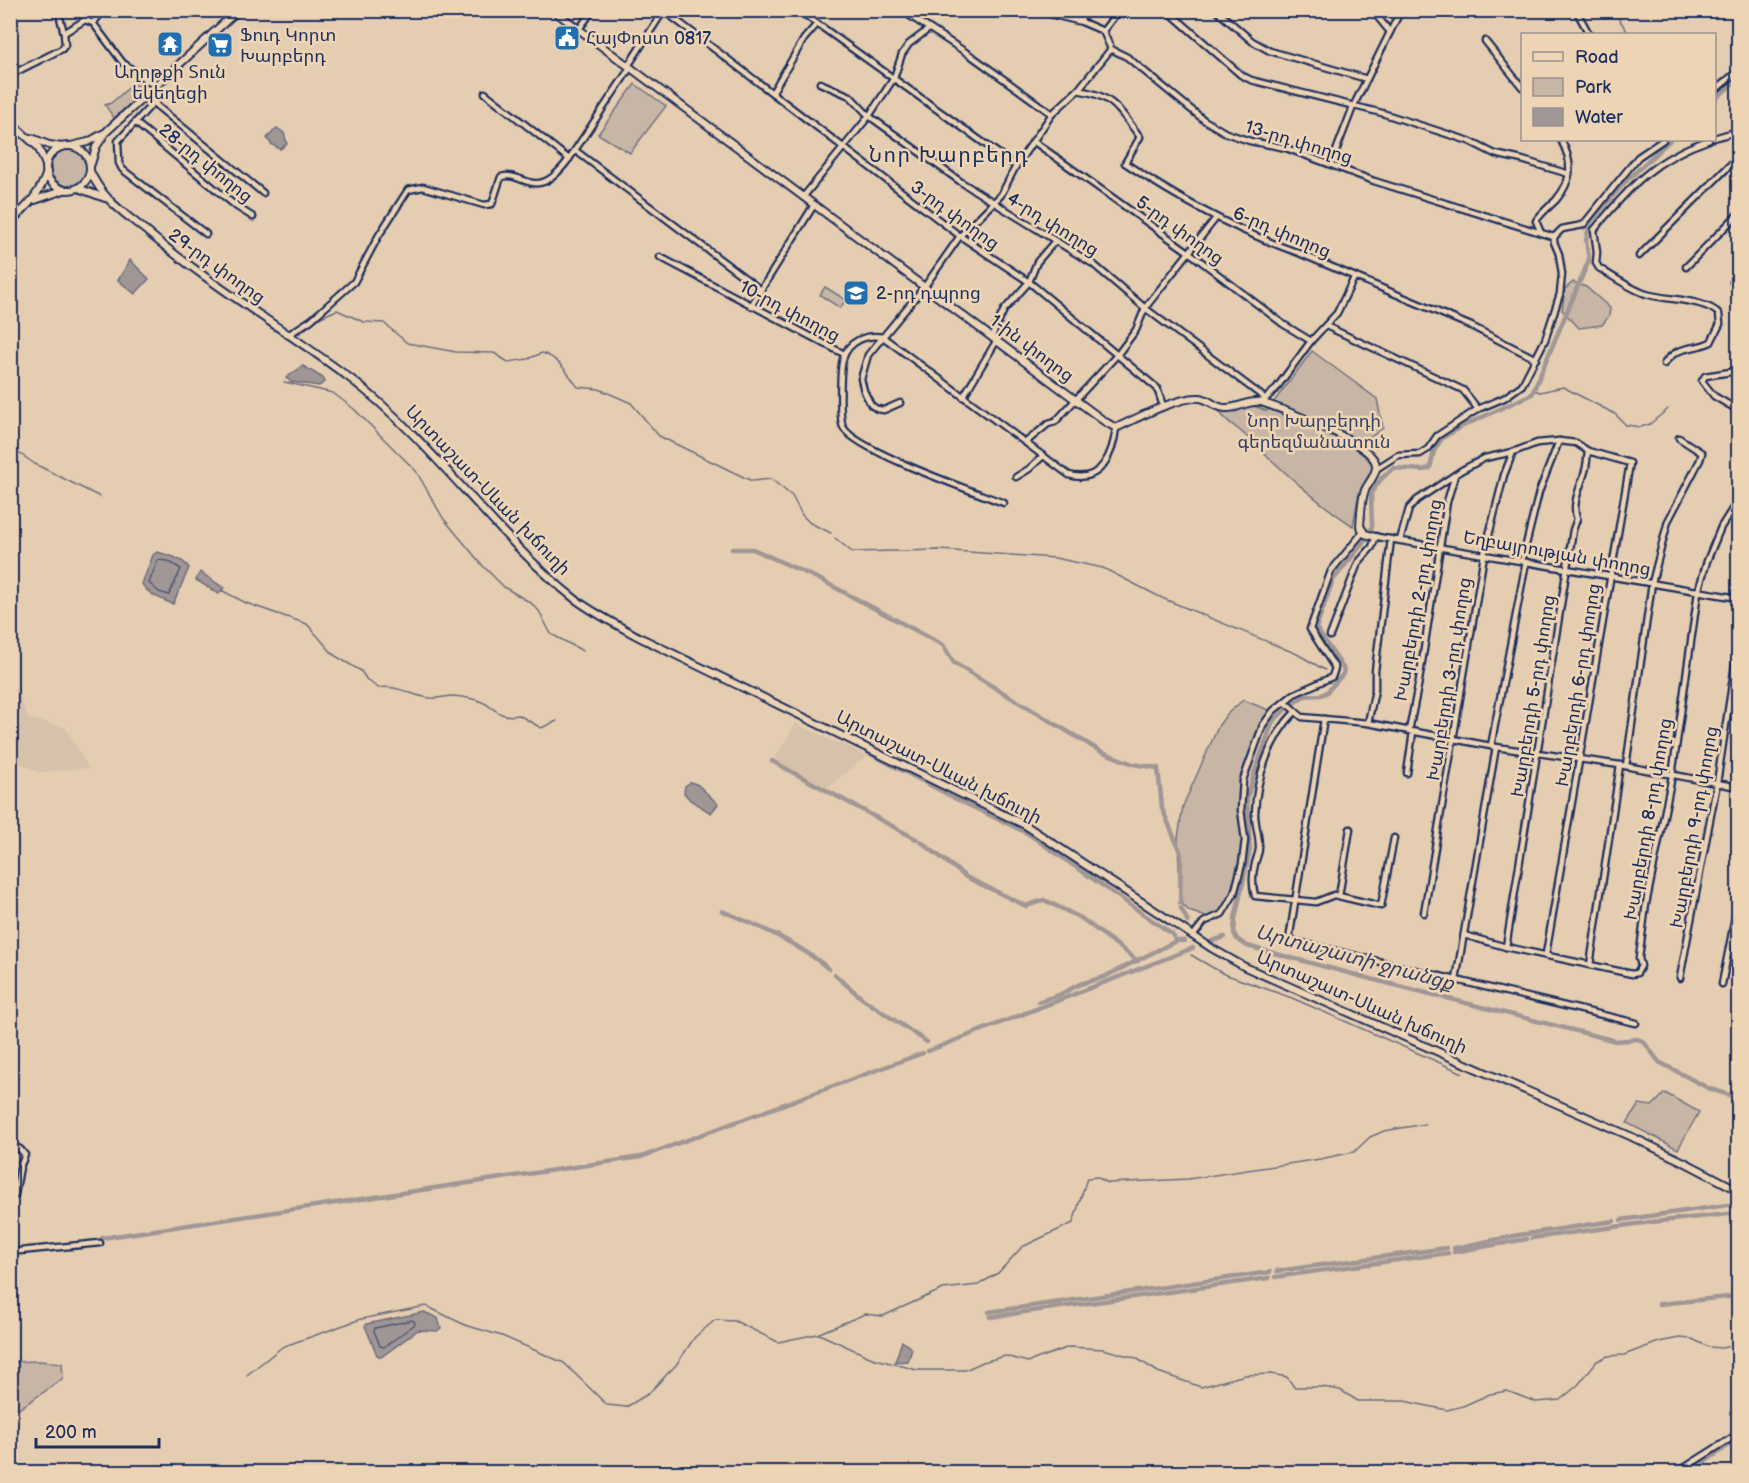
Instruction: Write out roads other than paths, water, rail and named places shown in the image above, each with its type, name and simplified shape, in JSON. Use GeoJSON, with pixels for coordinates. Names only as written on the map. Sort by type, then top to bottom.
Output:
{"type":"FeatureCollection","features":[{"type":"Feature","properties":{"kind":"main road"},"geometry":{"type":"LineString","coordinates":[[31,138],[49,145],[63,147],[88,142],[106,132],[238,10]]}},
{"type":"Feature","properties":{"kind":"main road","name":"1-ին փողոց"},"geometry":{"type":"LineString","coordinates":[[553,10],[1116,428]]}},
{"type":"Feature","properties":{"kind":"main road"},"geometry":{"type":"LineString","coordinates":[[10,122],[31,138],[41,151],[55,185],[65,189]]}},
{"type":"Feature","properties":{"kind":"main road"},"geometry":{"type":"LineString","coordinates":[[10,222],[39,198],[65,189],[78,188],[85,183],[96,147],[106,132]]}},
{"type":"Feature","properties":{"kind":"main road"},"geometry":{"type":"LineString","coordinates":[[71,146],[85,153],[90,168]]}},
{"type":"Feature","properties":{"kind":"main road"},"geometry":{"type":"LineString","coordinates":[[32,202],[43,185],[53,152],[63,147]]}},
{"type":"Feature","properties":{"kind":"main road","name":"29-րդ փողոց"},"geometry":{"type":"LineString","coordinates":[[90,168],[98,189],[108,200],[197,272],[312,352]]}},
{"type":"Feature","properties":{"kind":"main road","name":"29-րդ փողոց"},"geometry":{"type":"LineString","coordinates":[[78,188],[108,200]]}},
{"type":"Feature","properties":{"kind":"main road","name":"Արտաշատ-Սևան խճուղի"},"geometry":{"type":"LineString","coordinates":[[312,352],[351,379],[384,406],[418,438],[538,567],[564,590],[595,612],[642,638],[1025,825],[1193,936],[1245,967],[1630,1136],[1738,1190]]}},
{"type":"Feature","properties":{"kind":"main road"},"geometry":{"type":"LineString","coordinates":[[1116,428],[1163,406],[1200,398],[1222,409],[1264,400],[1316,422],[1374,457],[1376,469],[1364,492],[1360,526],[1369,535]]}},
{"type":"Feature","properties":{"kind":"street"},"geometry":{"type":"LineString","coordinates":[[11,75],[62,49],[65,45],[58,10]]}},
{"type":"Feature","properties":{"kind":"street"},"geometry":{"type":"LineString","coordinates":[[93,22],[104,10]]}},
{"type":"Feature","properties":{"kind":"street"},"geometry":{"type":"LineString","coordinates":[[579,29],[593,10]]}},
{"type":"Feature","properties":{"kind":"street"},"geometry":{"type":"LineString","coordinates":[[798,10],[1016,166]]}},
{"type":"Feature","properties":{"kind":"street"},"geometry":{"type":"LineString","coordinates":[[901,10],[973,57],[1052,114]]}},
{"type":"Feature","properties":{"kind":"street"},"geometry":{"type":"LineString","coordinates":[[900,403],[884,411],[871,405],[861,379],[868,355],[925,286],[960,236],[1001,195],[1016,166],[1052,114],[1078,90],[1111,49],[1103,31],[1082,22],[1033,10]]}},
{"type":"Feature","properties":{"kind":"street"},"geometry":{"type":"LineString","coordinates":[[1078,10],[1082,22]]}},
{"type":"Feature","properties":{"kind":"street"},"geometry":{"type":"LineString","coordinates":[[1103,31],[1119,10]]}},
{"type":"Feature","properties":{"kind":"street"},"geometry":{"type":"LineString","coordinates":[[1167,10],[1241,75],[1251,80],[1427,126],[1495,154],[1569,174]]}},
{"type":"Feature","properties":{"kind":"street"},"geometry":{"type":"LineString","coordinates":[[1216,10],[1252,41],[1270,51],[1367,79]]}},
{"type":"Feature","properties":{"kind":"street"},"geometry":{"type":"LineString","coordinates":[[1371,10],[1390,32]]}},
{"type":"Feature","properties":{"kind":"street"},"geometry":{"type":"LineString","coordinates":[[1576,10],[1588,33]]}},
{"type":"Feature","properties":{"kind":"street"},"geometry":{"type":"LineString","coordinates":[[288,335],[311,320],[354,282],[379,235],[408,190],[423,187],[483,205],[492,204],[501,177],[509,175],[540,184],[555,174],[576,151],[664,11]]}},
{"type":"Feature","properties":{"kind":"street","name":"3-րդ փողոց"},"geometry":{"type":"LineString","coordinates":[[664,11],[960,236],[1029,282],[1157,388],[1163,406]]}},
{"type":"Feature","properties":{"kind":"street"},"geometry":{"type":"LineString","coordinates":[[1331,164],[1353,107],[1400,12]]}},
{"type":"Feature","properties":{"kind":"street"},"geometry":{"type":"LineString","coordinates":[[64,33],[85,20],[93,22],[123,63],[153,89],[154,102],[263,193]]}},
{"type":"Feature","properties":{"kind":"street"},"geometry":{"type":"LineString","coordinates":[[772,93],[804,39],[817,24]]}},
{"type":"Feature","properties":{"kind":"street"},"geometry":{"type":"LineString","coordinates":[[804,196],[869,116],[894,78],[902,54],[909,44],[929,29]]}},
{"type":"Feature","properties":{"kind":"street"},"geometry":{"type":"LineString","coordinates":[[1485,41],[1521,86]]}},
{"type":"Feature","properties":{"kind":"street","name":"13-րդ փողոց"},"geometry":{"type":"LineString","coordinates":[[1111,49],[1127,57],[1204,120],[1226,134],[1286,148],[1374,181],[1554,237]]}},
{"type":"Feature","properties":{"kind":"street"},"geometry":{"type":"LineString","coordinates":[[1716,89],[1738,71]]}},
{"type":"Feature","properties":{"kind":"street","name":"4-րդ փողոց"},"geometry":{"type":"LineString","coordinates":[[820,83],[850,96],[869,116],[961,182],[1093,264],[1264,400]]}},
{"type":"Feature","properties":{"kind":"street","name":"6-րդ փողոց"},"geometry":{"type":"LineString","coordinates":[[1078,90],[1102,96],[1109,101],[1140,136],[1125,163],[1170,193],[1216,218],[1471,326],[1536,359]]}},
{"type":"Feature","properties":{"kind":"street"},"geometry":{"type":"LineString","coordinates":[[485,93],[569,159]]}},
{"type":"Feature","properties":{"kind":"street","name":"28-րդ փողոց"},"geometry":{"type":"LineString","coordinates":[[154,102],[136,123],[253,218]]}},
{"type":"Feature","properties":{"kind":"street","name":"29-րդ փողոց"},"geometry":{"type":"LineString","coordinates":[[136,123],[118,141],[119,163],[122,169],[206,234]]}},
{"type":"Feature","properties":{"kind":"street"},"geometry":{"type":"LineString","coordinates":[[1716,137],[1738,131]]}},
{"type":"Feature","properties":{"kind":"street","name":"5-րդ փողոց"},"geometry":{"type":"LineString","coordinates":[[1033,141],[1190,253],[1283,324],[1311,341]]}},
{"type":"Feature","properties":{"kind":"street"},"geometry":{"type":"LineString","coordinates":[[1541,232],[1536,221],[1569,183],[1569,154],[1562,141]]}},
{"type":"Feature","properties":{"kind":"street"},"geometry":{"type":"LineString","coordinates":[[1376,469],[1398,455],[1420,454],[1437,436],[1478,410],[1504,398],[1522,385],[1545,340],[1560,294],[1562,274],[1554,237],[1562,229],[1582,225],[1638,157],[1662,141]]}},
{"type":"Feature","properties":{"kind":"street"},"geometry":{"type":"LineString","coordinates":[[1664,364],[1679,350],[1711,342],[1720,324],[1719,312],[1704,306],[1659,298],[1628,286],[1599,268],[1596,262],[1594,230],[1616,203],[1656,164],[1675,153],[1706,141]]}},
{"type":"Feature","properties":{"kind":"street","name":"10-րդ փողոց"},"geometry":{"type":"LineString","coordinates":[[576,151],[761,290]]}},
{"type":"Feature","properties":{"kind":"street"},"geometry":{"type":"LineString","coordinates":[[1639,256],[1738,157]]}},
{"type":"Feature","properties":{"kind":"street"},"geometry":{"type":"LineString","coordinates":[[751,306],[814,205]]}},
{"type":"Feature","properties":{"kind":"street"},"geometry":{"type":"LineString","coordinates":[[1686,267],[1738,214]]}},
{"type":"Feature","properties":{"kind":"street"},"geometry":{"type":"LineString","coordinates":[[1026,442],[1048,424],[1055,422],[1118,354],[1136,330],[1146,308],[1216,218]]}},
{"type":"Feature","properties":{"kind":"street"},"geometry":{"type":"LineString","coordinates":[[963,397],[994,338],[1004,310],[1029,282],[1037,262],[1055,241]]}},
{"type":"Feature","properties":{"kind":"street","name":"10-րդ փողոց"},"geometry":{"type":"LineString","coordinates":[[660,257],[844,354],[840,367],[841,419],[844,429],[852,436],[901,463],[1004,504]]}},
{"type":"Feature","properties":{"kind":"street"},"geometry":{"type":"LineString","coordinates":[[1732,282],[1738,275]]}},
{"type":"Feature","properties":{"kind":"street"},"geometry":{"type":"LineString","coordinates":[[1264,400],[1275,390],[1311,341],[1337,313],[1354,278]]}},
{"type":"Feature","properties":{"kind":"street"},"geometry":{"type":"LineString","coordinates":[[1326,326],[1464,390],[1478,410]]}},
{"type":"Feature","properties":{"kind":"street"},"geometry":{"type":"LineString","coordinates":[[844,354],[864,336],[883,337],[1069,475],[1082,478],[1094,475],[1108,458],[1116,428]]}},
{"type":"Feature","properties":{"kind":"street"},"geometry":{"type":"LineString","coordinates":[[1737,371],[1711,374],[1705,376],[1702,381],[1714,396],[1738,410]]}},
{"type":"Feature","properties":{"kind":"street"},"geometry":{"type":"LineString","coordinates":[[1590,965],[1652,583],[1668,521],[1702,453],[1679,438]]}},
{"type":"Feature","properties":{"kind":"street"},"geometry":{"type":"LineString","coordinates":[[1456,980],[1524,561],[1539,492],[1559,441]]}},
{"type":"Feature","properties":{"kind":"street"},"geometry":{"type":"LineString","coordinates":[[1400,540],[1409,509],[1417,500],[1485,458],[1514,452],[1537,443],[1559,441],[1576,444],[1588,451]]}},
{"type":"Feature","properties":{"kind":"street","name":"Խարբերդի 5-րդ փողոց"},"geometry":{"type":"LineString","coordinates":[[1506,947],[1568,569],[1572,530],[1577,519],[1574,512],[1578,491],[1586,470],[1588,451]]}},
{"type":"Feature","properties":{"kind":"street","name":"Խարբերդի 6-րդ փողոց"},"geometry":{"type":"LineString","coordinates":[[1546,954],[1630,463],[1588,451]]}},
{"type":"Feature","properties":{"kind":"street","name":"Խարբերդի 3-րդ փողոց"},"geometry":{"type":"LineString","coordinates":[[1424,913],[1484,555],[1504,475],[1514,452]]}},
{"type":"Feature","properties":{"kind":"street"},"geometry":{"type":"LineString","coordinates":[[1016,477],[1029,470],[1043,456]]}},
{"type":"Feature","properties":{"kind":"street","name":"Խարբերդի 2-րդ փողոց"},"geometry":{"type":"LineString","coordinates":[[1407,773],[1411,731],[1447,502],[1455,475]]}},
{"type":"Feature","properties":{"kind":"street","name":"Խարբերդի 8-րդ փողոց"},"geometry":{"type":"LineString","coordinates":[[1464,935],[1506,947],[1632,974],[1637,973],[1641,966],[1639,958],[1646,903],[1672,776],[1698,592],[1707,561],[1721,527],[1738,500]]}},
{"type":"Feature","properties":{"kind":"street"},"geometry":{"type":"LineString","coordinates":[[1193,936],[1204,921],[1222,914],[1234,894],[1242,864],[1245,840],[1241,810],[1243,780],[1263,725],[1273,711],[1294,694],[1332,677],[1335,668],[1310,629],[1331,571],[1369,535],[1372,547],[1358,563],[1330,636]]}},
{"type":"Feature","properties":{"kind":"street","name":"Եղբայրության փողոց"},"geometry":{"type":"LineString","coordinates":[[1369,535],[1738,598]]}},
{"type":"Feature","properties":{"kind":"street"},"geometry":{"type":"LineString","coordinates":[[1368,723],[1375,690],[1375,671],[1391,539]]}},
{"type":"Feature","properties":{"kind":"street","name":"Խարբերդի 9-րդ փողոց"},"geometry":{"type":"LineString","coordinates":[[1680,978],[1717,783],[1738,645]]}},
{"type":"Feature","properties":{"kind":"street"},"geometry":{"type":"LineString","coordinates":[[1285,702],[1302,717],[1368,723],[1494,747],[1623,766],[1738,787]]}},
{"type":"Feature","properties":{"kind":"street"},"geometry":{"type":"LineString","coordinates":[[1295,712],[1281,726],[1274,740],[1256,799],[1255,815],[1260,848],[1254,866],[1252,885],[1255,896],[1316,902],[1334,895],[1381,906],[1394,838]]}},
{"type":"Feature","properties":{"kind":"street"},"geometry":{"type":"LineString","coordinates":[[1324,719],[1289,940],[1636,1023]]}},
{"type":"Feature","properties":{"kind":"street"},"geometry":{"type":"LineString","coordinates":[[1339,896],[1350,829]]}},
{"type":"Feature","properties":{"kind":"street"},"geometry":{"type":"LineString","coordinates":[[1722,984],[1738,902]]}},
{"type":"Feature","properties":{"kind":"street"},"geometry":{"type":"LineString","coordinates":[[10,1144],[20,1149],[24,1155],[15,1195],[10,1195]]}},
{"type":"Feature","properties":{"kind":"street"},"geometry":{"type":"LineString","coordinates":[[10,1252],[100,1243]]}},
{"type":"Feature","properties":{"kind":"street"},"geometry":{"type":"LineString","coordinates":[[1670,1473],[1684,1468],[1738,1434]]}},
{"type":"Feature","properties":{"kind":"water"},"geometry":{"type":"Polygon","coordinates":[[[277,128],[284,133],[287,144],[280,149],[271,144],[267,138],[277,128]]]}},
{"type":"Feature","properties":{"kind":"water"},"geometry":{"type":"Polygon","coordinates":[[[130,260],[149,279],[135,294],[118,280],[130,260]]]}},
{"type":"Feature","properties":{"kind":"water"},"geometry":{"type":"Polygon","coordinates":[[[303,366],[323,378],[325,382],[319,386],[292,382],[286,378],[303,366]]]}},
{"type":"Feature","properties":{"kind":"water"},"geometry":{"type":"Polygon","coordinates":[[[157,552],[179,559],[189,568],[173,604],[152,594],[142,584],[153,555],[157,552]]]}},
{"type":"Feature","properties":{"kind":"water"},"geometry":{"type":"Polygon","coordinates":[[[200,572],[224,588],[219,594],[196,580],[200,572]]]}},
{"type":"Feature","properties":{"kind":"water"},"geometry":{"type":"Polygon","coordinates":[[[691,782],[698,785],[718,804],[711,813],[690,800],[684,793],[685,786],[691,782]]]}},
{"type":"Feature","properties":{"kind":"water"},"geometry":{"type":"Polygon","coordinates":[[[424,1312],[438,1318],[441,1328],[437,1331],[418,1330],[381,1357],[377,1355],[365,1326],[367,1324],[424,1312]]]}},
{"type":"Feature","properties":{"kind":"water"},"geometry":{"type":"Polygon","coordinates":[[[902,1341],[912,1349],[908,1361],[895,1362],[902,1341]]]}},
{"type":"Feature","properties":{"kind":"waterway"},"geometry":{"type":"LineString","coordinates":[[1613,10],[1628,33]]}},
{"type":"Feature","properties":{"kind":"waterway","name":"Արտաշատի ջրանցք"},"geometry":{"type":"LineString","coordinates":[[1716,98],[1738,79]]}},
{"type":"Feature","properties":{"kind":"waterway","name":"Արտաշատի ջրանցք"},"geometry":{"type":"LineString","coordinates":[[1669,141],[1622,185],[1590,223],[1586,240],[1589,260],[1532,394],[1442,438],[1434,451],[1430,468],[1423,470],[1393,468],[1371,493],[1372,527],[1367,538],[1333,580],[1316,628],[1344,673],[1326,693],[1304,696],[1273,721],[1254,774],[1247,799],[1250,849],[1234,933],[1237,939],[1247,946],[1367,978],[1616,1041],[1638,1039],[1644,1042],[1659,1062],[1708,1088],[1738,1098]]}},
{"type":"Feature","properties":{"kind":"waterway"},"geometry":{"type":"LineString","coordinates":[[299,334],[321,317],[337,310],[364,322],[384,323],[407,343],[456,352],[494,353],[508,362],[528,359],[542,353],[548,355],[558,362],[578,387],[599,389],[631,403],[659,436],[752,481],[771,479],[792,496],[802,515],[810,523],[831,533]]}},
{"type":"Feature","properties":{"kind":"waterway"},"geometry":{"type":"LineString","coordinates":[[284,382],[333,393],[354,409],[416,471],[443,518],[483,566],[504,587],[531,603],[539,611],[551,634],[583,651]]}},
{"type":"Feature","properties":{"kind":"waterway"},"geometry":{"type":"LineString","coordinates":[[1534,390],[1540,392],[1563,387],[1615,414],[1626,425],[1641,427],[1650,424],[1668,409]]}},
{"type":"Feature","properties":{"kind":"waterway"},"geometry":{"type":"LineString","coordinates":[[10,447],[35,464],[100,497]]}},
{"type":"Feature","properties":{"kind":"waterway"},"geometry":{"type":"LineString","coordinates":[[835,538],[852,552],[940,550],[1055,558],[1103,568],[1162,598],[1297,654],[1325,670]]}},
{"type":"Feature","properties":{"kind":"waterway"},"geometry":{"type":"LineString","coordinates":[[732,549],[753,549],[819,579],[943,645],[954,663],[1100,751],[1133,764],[1158,768],[1162,808],[1181,854],[1180,903]]}},
{"type":"Feature","properties":{"kind":"waterway"},"geometry":{"type":"LineString","coordinates":[[221,590],[246,603],[307,624],[334,655],[361,671],[367,680],[378,688],[399,689],[431,698],[453,696],[477,700],[501,714],[519,715],[541,728],[557,721]]}},
{"type":"Feature","properties":{"kind":"waterway"},"geometry":{"type":"LineString","coordinates":[[869,753],[951,796]]}},
{"type":"Feature","properties":{"kind":"waterway"},"geometry":{"type":"LineString","coordinates":[[772,761],[916,839]]}},
{"type":"Feature","properties":{"kind":"waterway"},"geometry":{"type":"LineString","coordinates":[[954,798],[1027,833],[1172,934],[1176,941]]}},
{"type":"Feature","properties":{"kind":"waterway"},"geometry":{"type":"LineString","coordinates":[[920,841],[966,877],[1026,906],[1044,900],[1081,918],[1138,961]]}},
{"type":"Feature","properties":{"kind":"waterway"},"geometry":{"type":"LineString","coordinates":[[1181,908],[1188,922]]}},
{"type":"Feature","properties":{"kind":"waterway"},"geometry":{"type":"LineString","coordinates":[[722,911],[791,943],[829,969]]}},
{"type":"Feature","properties":{"kind":"waterway"},"geometry":{"type":"LineString","coordinates":[[1212,941],[1225,937]]}},
{"type":"Feature","properties":{"kind":"waterway"},"geometry":{"type":"LineString","coordinates":[[1038,1002],[1059,995],[1080,984],[1104,977],[1176,941],[1184,941]]}},
{"type":"Feature","properties":{"kind":"waterway"},"geometry":{"type":"LineString","coordinates":[[928,1051],[1193,948]]}},
{"type":"Feature","properties":{"kind":"waterway"},"geometry":{"type":"LineString","coordinates":[[1191,955],[1224,974],[1292,998],[1463,1073]]}},
{"type":"Feature","properties":{"kind":"waterway"},"geometry":{"type":"LineString","coordinates":[[835,975],[863,999],[927,1042]]}},
{"type":"Feature","properties":{"kind":"waterway"},"geometry":{"type":"LineString","coordinates":[[102,1238],[641,1157],[923,1053]]}},
{"type":"Feature","properties":{"kind":"waterway"},"geometry":{"type":"LineString","coordinates":[[247,1375],[282,1347],[361,1319],[426,1306],[465,1325],[502,1336],[564,1363],[607,1405],[626,1407],[648,1394],[676,1365],[695,1337],[715,1320],[735,1321],[778,1342],[817,1334],[865,1314],[883,1316],[943,1289],[978,1285],[998,1273],[1022,1247],[1073,1223],[1087,1178],[1097,1177],[1108,1183],[1188,1179],[1320,1159],[1354,1152],[1370,1137],[1384,1131],[1425,1124]]}},
{"type":"Feature","properties":{"kind":"waterway"},"geometry":{"type":"LineString","coordinates":[[1621,1220],[1728,1205]]}},
{"type":"Feature","properties":{"kind":"waterway"},"geometry":{"type":"LineString","coordinates":[[1532,1238],[1738,1213]]}},
{"type":"Feature","properties":{"kind":"waterway"},"geometry":{"type":"LineString","coordinates":[[1454,1248],[1519,1235],[1614,1221]]}},
{"type":"Feature","properties":{"kind":"waterway"},"geometry":{"type":"LineString","coordinates":[[1454,1252],[1527,1239]]}},
{"type":"Feature","properties":{"kind":"waterway"},"geometry":{"type":"LineString","coordinates":[[1277,1271],[1447,1248]]}},
{"type":"Feature","properties":{"kind":"waterway"},"geometry":{"type":"LineString","coordinates":[[1275,1277],[1448,1253]]}},
{"type":"Feature","properties":{"kind":"waterway"},"geometry":{"type":"LineString","coordinates":[[989,1312],[1270,1272]]}},
{"type":"Feature","properties":{"kind":"waterway"},"geometry":{"type":"LineString","coordinates":[[990,1317],[1269,1278]]}},
{"type":"Feature","properties":{"kind":"waterway"},"geometry":{"type":"LineString","coordinates":[[1659,1304],[1738,1296]]}},
{"type":"Feature","properties":{"kind":"waterway"},"geometry":{"type":"LineString","coordinates":[[819,1334],[872,1358],[917,1370],[965,1370],[1005,1356],[1028,1362],[1069,1347],[1103,1349],[1136,1358],[1158,1372],[1201,1387],[1245,1375],[1271,1374],[1287,1377],[1294,1387],[1322,1387],[1340,1390],[1358,1401],[1404,1401],[1447,1410],[1463,1406],[1490,1394],[1507,1391],[1536,1402],[1560,1400],[1578,1385],[1597,1361],[1608,1356],[1624,1355],[1659,1342],[1679,1338],[1692,1339],[1709,1347],[1722,1348],[1738,1344]]}},
{"type":"Feature","properties":{"kind":"waterway","name":"Արտաշատի ջրանցք"},"geometry":{"type":"LineString","coordinates":[[1685,1472],[1693,1470],[1738,1439]]}},
{"type":"Feature","properties":{"kind":"place","name":"ՀայՓոստ 0817"},"geometry":{"type":"Point","coordinates":[567,38]}},
{"type":"Feature","properties":{"kind":"place","name":"Աղոթքի Տուն եկեղեցի"},"geometry":{"type":"Point","coordinates":[170,44]}},
{"type":"Feature","properties":{"kind":"place","name":"Ֆուդ Կորտ Խարբերդ"},"geometry":{"type":"Point","coordinates":[220,45]}},
{"type":"Feature","properties":{"kind":"place","name":"2-րդ դպրոց"},"geometry":{"type":"Point","coordinates":[856,293]}},
{"type":"Feature","properties":{"kind":"district","name":"Նոր Խարբերդ"},"geometry":{"type":"Point","coordinates":[949,155]}},
{"type":"Feature","properties":{"kind":"park label","name":"Նոր Խարբերդի գերեզմանատուն"},"geometry":{"type":"Point","coordinates":[1314,431]}}]}
